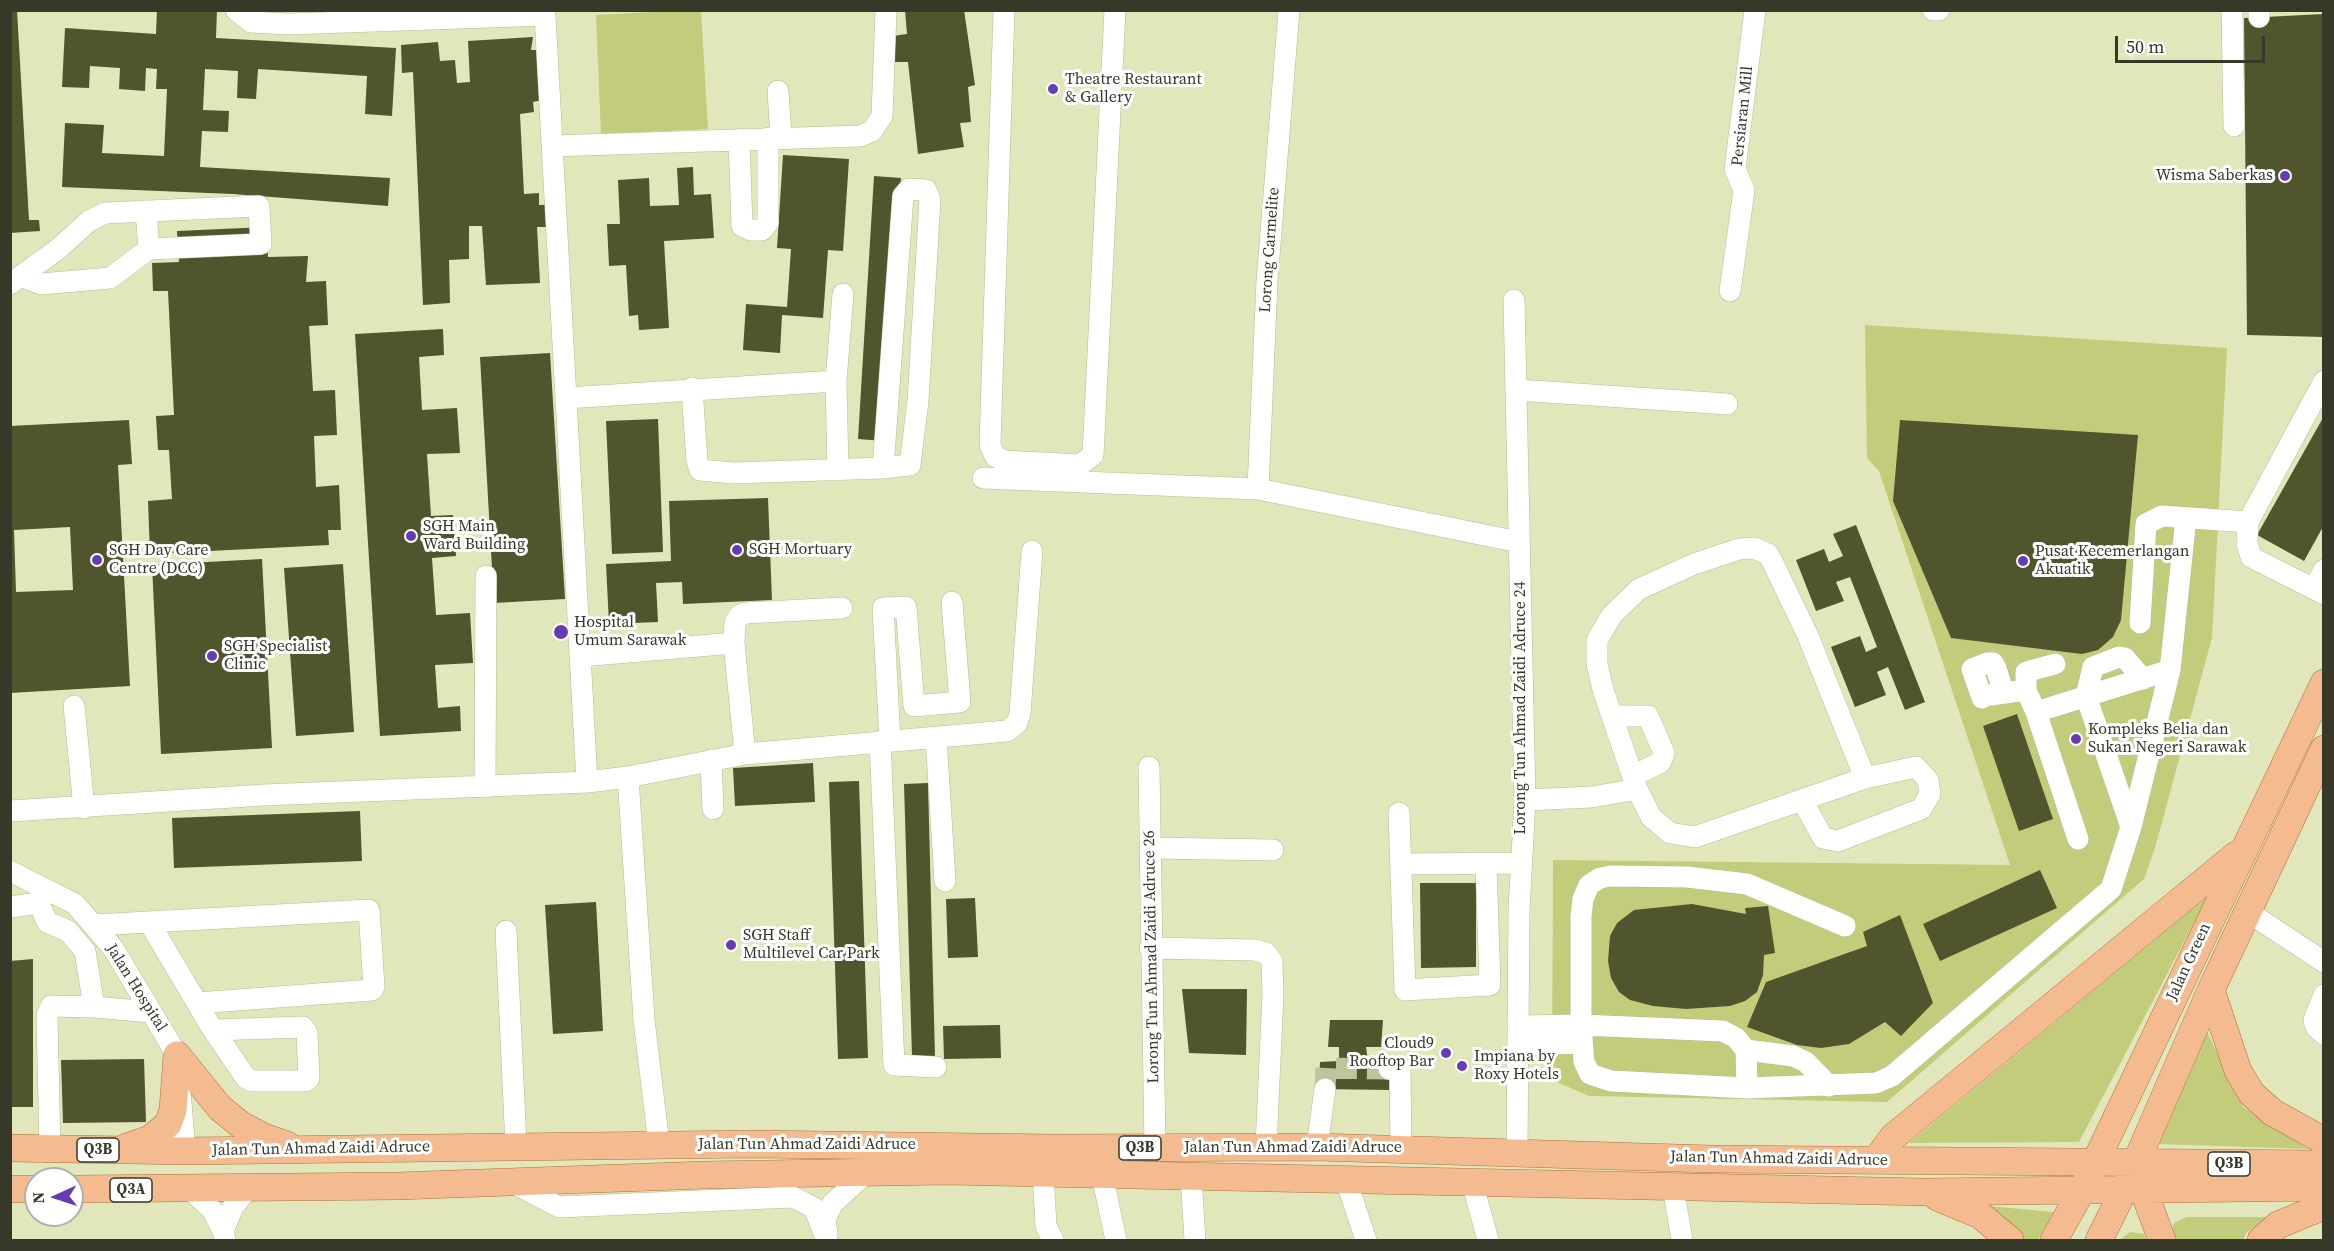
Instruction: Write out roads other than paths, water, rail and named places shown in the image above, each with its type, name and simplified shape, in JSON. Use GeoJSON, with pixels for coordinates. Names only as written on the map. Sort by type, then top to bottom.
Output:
{"type":"FeatureCollection","features":[{"type":"Feature","properties":{"kind":"main road","name":"Jalan Green"},"geometry":{"type":"LineString","coordinates":[[2054,1240],[2095,1164],[2241,851],[2324,683]]}},
{"type":"Feature","properties":{"kind":"main road","name":"Jalan Green"},"geometry":{"type":"LineString","coordinates":[[2134,1163],[2211,990],[2324,749]]}},
{"type":"Feature","properties":{"kind":"main road"},"geometry":{"type":"LineString","coordinates":[[1876,1160],[1893,1137],[2241,851]]}},
{"type":"Feature","properties":{"kind":"main road"},"geometry":{"type":"LineString","coordinates":[[2211,990],[2235,1062],[2252,1094],[2272,1112],[2324,1141]]}},
{"type":"Feature","properties":{"kind":"main road"},"geometry":{"type":"LineString","coordinates":[[177,1055],[220,1108],[241,1125],[264,1137],[301,1149]]}},
{"type":"Feature","properties":{"kind":"main road"},"geometry":{"type":"LineString","coordinates":[[117,1150],[150,1140],[168,1124],[173,1110],[177,1055]]}},
{"type":"Feature","properties":{"kind":"main road","name":"Jalan Tun Ahmad Zaidi Adruce"},"geometry":{"type":"LineString","coordinates":[[10,1148],[185,1151],[659,1145],[1317,1147],[1711,1159],[2095,1164],[2324,1164]]}},
{"type":"Feature","properties":{"kind":"main road"},"geometry":{"type":"LineString","coordinates":[[185,1151],[188,1161],[198,1170],[219,1178],[301,1187]]}},
{"type":"Feature","properties":{"kind":"main road"},"geometry":{"type":"LineString","coordinates":[[84,1186],[149,1176],[171,1168],[185,1151]]}},
{"type":"Feature","properties":{"kind":"main road"},"geometry":{"type":"LineString","coordinates":[[2134,1163],[2134,1190],[2162,1240]]}},
{"type":"Feature","properties":{"kind":"main road","name":"Jalan Tun Ahmad Zaidi Adruce"},"geometry":{"type":"LineString","coordinates":[[84,1188],[247,1189],[705,1175],[866,1173],[1043,1173],[1925,1192],[2324,1187]]}},
{"type":"Feature","properties":{"kind":"main road"},"geometry":{"type":"LineString","coordinates":[[2099,1240],[2134,1190]]}},
{"type":"Feature","properties":{"kind":"main road"},"geometry":{"type":"LineString","coordinates":[[1925,1192],[1980,1215],[2010,1240]]}},
{"type":"Feature","properties":{"kind":"main road"},"geometry":{"type":"LineString","coordinates":[[2261,1240],[2278,1225],[2324,1206]]}},
{"type":"Feature","properties":{"kind":"street"},"geometry":{"type":"LineString","coordinates":[[236,10],[250,22],[289,24],[475,14],[545,15],[587,782]]}},
{"type":"Feature","properties":{"kind":"street"},"geometry":{"type":"LineString","coordinates":[[552,146],[860,136],[872,131],[882,116],[886,10]]}},
{"type":"Feature","properties":{"kind":"street"},"geometry":{"type":"LineString","coordinates":[[1004,10],[990,445],[995,456],[1004,461],[1080,465],[1093,455],[1115,10]]}},
{"type":"Feature","properties":{"kind":"street","name":"Lorong Carmelite"},"geometry":{"type":"LineString","coordinates":[[1258,489],[1267,281],[1289,10]]}},
{"type":"Feature","properties":{"kind":"street","name":"Persiaran Mill"},"geometry":{"type":"LineString","coordinates":[[1730,291],[1744,190],[1735,169],[1755,10]]}},
{"type":"Feature","properties":{"kind":"street"},"geometry":{"type":"LineString","coordinates":[[1933,10],[1939,10]]}},
{"type":"Feature","properties":{"kind":"street"},"geometry":{"type":"LineString","coordinates":[[2232,10],[2234,126]]}},
{"type":"Feature","properties":{"kind":"street"},"geometry":{"type":"LineString","coordinates":[[739,139],[742,226],[751,230],[762,230],[768,223],[778,91]]}},
{"type":"Feature","properties":{"kind":"street"},"geometry":{"type":"LineString","coordinates":[[692,388],[697,461],[700,471],[733,473],[838,470],[883,468],[907,466],[912,460],[930,200],[926,190],[909,189],[903,196],[883,468]]}},
{"type":"Feature","properties":{"kind":"street"},"geometry":{"type":"LineString","coordinates":[[259,206],[261,244],[149,249],[110,278],[41,284],[17,280],[89,221],[105,213],[259,206]]}},
{"type":"Feature","properties":{"kind":"street"},"geometry":{"type":"LineString","coordinates":[[146,211],[149,249]]}},
{"type":"Feature","properties":{"kind":"street"},"geometry":{"type":"LineString","coordinates":[[838,470],[836,381],[843,294]]}},
{"type":"Feature","properties":{"kind":"street","name":"Lorong Tun Ahmad Zaidi Adruce 24"},"geometry":{"type":"LineString","coordinates":[[1514,300],[1525,800],[1521,863],[1517,1152]]}},
{"type":"Feature","properties":{"kind":"street"},"geometry":{"type":"LineString","coordinates":[[566,398],[692,388],[836,381]]}},
{"type":"Feature","properties":{"kind":"street"},"geometry":{"type":"LineString","coordinates":[[2320,584],[2251,557],[2247,543],[2248,522],[2324,381]]}},
{"type":"Feature","properties":{"kind":"street"},"geometry":{"type":"LineString","coordinates":[[1517,390],[1727,404]]}},
{"type":"Feature","properties":{"kind":"street"},"geometry":{"type":"LineString","coordinates":[[983,478],[1258,489],[1519,542]]}},
{"type":"Feature","properties":{"kind":"street"},"geometry":{"type":"LineString","coordinates":[[2140,623],[2146,524],[2162,516],[2248,522]]}},
{"type":"Feature","properties":{"kind":"street"},"geometry":{"type":"LineString","coordinates":[[1845,926],[1747,884],[1687,877],[1611,876],[1600,878],[1589,885],[1583,899],[1581,916],[1581,1034],[1584,1062],[1590,1074],[1601,1080],[1747,1088],[1876,1083],[1892,1076],[2111,889],[2131,827],[2170,670],[2187,518]]}},
{"type":"Feature","properties":{"kind":"street"},"geometry":{"type":"LineString","coordinates":[[1802,800],[1823,838],[1838,841],[1921,809],[1930,794],[1928,780],[1916,767],[1865,778],[1695,837],[1684,837],[1660,827],[1645,808],[1599,676],[1597,640],[1612,615],[1627,598],[1654,581],[1720,555],[1754,548],[1768,554],[1808,636],[1865,778]]}},
{"type":"Feature","properties":{"kind":"street"},"geometry":{"type":"LineString","coordinates":[[11,812],[264,795],[587,782],[628,777],[745,754],[1007,731],[1017,723],[1026,650],[1032,551]]}},
{"type":"Feature","properties":{"kind":"street"},"geometry":{"type":"LineString","coordinates":[[485,787],[486,576]]}},
{"type":"Feature","properties":{"kind":"street"},"geometry":{"type":"LineString","coordinates":[[914,706],[960,702],[952,602]]}},
{"type":"Feature","properties":{"kind":"street"},"geometry":{"type":"LineString","coordinates":[[936,1067],[894,1065],[885,741],[884,608],[906,607],[914,706],[927,737],[945,881]]}},
{"type":"Feature","properties":{"kind":"street"},"geometry":{"type":"LineString","coordinates":[[745,754],[735,622],[745,613],[842,608]]}},
{"type":"Feature","properties":{"kind":"street"},"geometry":{"type":"LineString","coordinates":[[581,656],[735,643]]}},
{"type":"Feature","properties":{"kind":"street"},"geometry":{"type":"LineString","coordinates":[[2003,691],[1993,663],[1972,669],[1976,700],[2003,691],[2026,690]]}},
{"type":"Feature","properties":{"kind":"street"},"geometry":{"type":"LineString","coordinates":[[2055,664],[2026,672],[2026,690],[2036,712],[2078,839]]}},
{"type":"Feature","properties":{"kind":"street"},"geometry":{"type":"LineString","coordinates":[[2036,712],[2170,670]]}},
{"type":"Feature","properties":{"kind":"street"},"geometry":{"type":"LineString","coordinates":[[2086,696],[2131,827]]}},
{"type":"Feature","properties":{"kind":"street"},"geometry":{"type":"LineString","coordinates":[[74,706],[84,808]]}},
{"type":"Feature","properties":{"kind":"street"},"geometry":{"type":"LineString","coordinates":[[1525,800],[1592,797],[1635,783],[1661,762],[1664,753],[1648,716],[1612,716]]}},
{"type":"Feature","properties":{"kind":"street"},"geometry":{"type":"LineString","coordinates":[[711,760],[712,809]]}},
{"type":"Feature","properties":{"kind":"street","name":"Lorong Tun Ahmad Zaidi Adruce 26"},"geometry":{"type":"LineString","coordinates":[[1149,767],[1150,948],[1155,1148]]}},
{"type":"Feature","properties":{"kind":"street"},"geometry":{"type":"LineString","coordinates":[[628,777],[644,1020],[659,1145]]}},
{"type":"Feature","properties":{"kind":"street"},"geometry":{"type":"LineString","coordinates":[[1399,813],[1405,990],[1519,984]]}},
{"type":"Feature","properties":{"kind":"street"},"geometry":{"type":"LineString","coordinates":[[1150,848],[1273,850]]}},
{"type":"Feature","properties":{"kind":"street"},"geometry":{"type":"LineString","coordinates":[[1402,864],[1521,863]]}},
{"type":"Feature","properties":{"kind":"street"},"geometry":{"type":"LineString","coordinates":[[1486,864],[1490,985]]}},
{"type":"Feature","properties":{"kind":"street","name":"Jalan Hospital"},"geometry":{"type":"LineString","coordinates":[[10,871],[43,895],[75,904],[113,948],[177,1055],[185,1151]]}},
{"type":"Feature","properties":{"kind":"street"},"geometry":{"type":"LineString","coordinates":[[10,907],[43,895],[47,922],[68,931],[85,951],[93,1007]]}},
{"type":"Feature","properties":{"kind":"street"},"geometry":{"type":"LineString","coordinates":[[94,925],[369,910],[374,987],[372,990],[198,1003]]}},
{"type":"Feature","properties":{"kind":"street"},"geometry":{"type":"LineString","coordinates":[[2248,912],[2324,962]]}},
{"type":"Feature","properties":{"kind":"street"},"geometry":{"type":"LineString","coordinates":[[155,921],[198,1003],[218,1035]]}},
{"type":"Feature","properties":{"kind":"street"},"geometry":{"type":"LineString","coordinates":[[506,931],[516,1146]]}},
{"type":"Feature","properties":{"kind":"street"},"geometry":{"type":"LineString","coordinates":[[1150,948],[1255,950],[1266,953],[1272,961],[1274,994],[1266,1147]]}},
{"type":"Feature","properties":{"kind":"street"},"geometry":{"type":"LineString","coordinates":[[2324,995],[2314,1020],[2316,1027],[2324,1034]]}},
{"type":"Feature","properties":{"kind":"street"},"geometry":{"type":"LineString","coordinates":[[50,1149],[47,1016],[51,1006],[151,1012]]}},
{"type":"Feature","properties":{"kind":"street"},"geometry":{"type":"LineString","coordinates":[[1520,1035],[1723,1031],[1736,1038],[1746,1050],[1747,1088]]}},
{"type":"Feature","properties":{"kind":"street"},"geometry":{"type":"LineString","coordinates":[[1746,1050],[1793,1056],[1806,1062],[1829,1086]]}},
{"type":"Feature","properties":{"kind":"street"},"geometry":{"type":"LineString","coordinates":[[1389,1068],[1400,1069],[1401,1148]]}},
{"type":"Feature","properties":{"kind":"street"},"geometry":{"type":"LineString","coordinates":[[1317,1147],[1325,1089]]}},
{"type":"Feature","properties":{"kind":"street"},"geometry":{"type":"LineString","coordinates":[[828,1240],[825,1220],[832,1204],[866,1173]]}},
{"type":"Feature","properties":{"kind":"street"},"geometry":{"type":"LineString","coordinates":[[1043,1173],[1046,1226],[1053,1240]]}},
{"type":"Feature","properties":{"kind":"street"},"geometry":{"type":"LineString","coordinates":[[793,1197],[823,1174]]}},
{"type":"Feature","properties":{"kind":"street"},"geometry":{"type":"LineString","coordinates":[[1102,1175],[1116,1240]]}},
{"type":"Feature","properties":{"kind":"street"},"geometry":{"type":"LineString","coordinates":[[1191,1176],[1195,1240]]}},
{"type":"Feature","properties":{"kind":"street"},"geometry":{"type":"LineString","coordinates":[[1346,1180],[1365,1240]]}},
{"type":"Feature","properties":{"kind":"street"},"geometry":{"type":"LineString","coordinates":[[512,1182],[559,1207],[793,1197],[814,1208],[828,1240]]}},
{"type":"Feature","properties":{"kind":"street"},"geometry":{"type":"LineString","coordinates":[[1472,1182],[1488,1240]]}},
{"type":"Feature","properties":{"kind":"street"},"geometry":{"type":"LineString","coordinates":[[1673,1187],[1682,1240]]}},
{"type":"Feature","properties":{"kind":"street"},"geometry":{"type":"LineString","coordinates":[[190,1189],[213,1211],[224,1236]]}},
{"type":"Feature","properties":{"kind":"street"},"geometry":{"type":"LineString","coordinates":[[224,1236],[233,1207],[247,1189]]}},
{"type":"Feature","properties":{"kind":"tunnel"},"geometry":{"type":"LineString","coordinates":[[1325,1089],[1326,1068],[1389,1069]]}},
{"type":"Feature","properties":{"kind":"place","name":"Theatre Restaurant & Gallery"},"geometry":{"type":"Point","coordinates":[1053,89]}},
{"type":"Feature","properties":{"kind":"place","name":"Wisma Saberkas"},"geometry":{"type":"Point","coordinates":[2285,176]}},
{"type":"Feature","properties":{"kind":"place","name":"SGH Main Ward Building"},"geometry":{"type":"Point","coordinates":[411,536]}},
{"type":"Feature","properties":{"kind":"place","name":"SGH Mortuary"},"geometry":{"type":"Point","coordinates":[737,550]}},
{"type":"Feature","properties":{"kind":"place","name":"SGH Day Care Centre (DCC)"},"geometry":{"type":"Point","coordinates":[97,560]}},
{"type":"Feature","properties":{"kind":"place","name":"Pusat Kecemerlangan Akuatik"},"geometry":{"type":"Point","coordinates":[2023,561]}},
{"type":"Feature","properties":{"kind":"place","name":"Hospital Umum Sarawak"},"geometry":{"type":"Point","coordinates":[561,632]}},
{"type":"Feature","properties":{"kind":"place","name":"SGH Specialist Clinic"},"geometry":{"type":"Point","coordinates":[212,656]}},
{"type":"Feature","properties":{"kind":"place","name":"Kompleks Belia dan Sukan Negeri Sarawak"},"geometry":{"type":"Point","coordinates":[2076,739]}},
{"type":"Feature","properties":{"kind":"place","name":"SGH Staff Multilevel Car Park"},"geometry":{"type":"Point","coordinates":[731,945]}},
{"type":"Feature","properties":{"kind":"place","name":"Cloud9 Rooftop Bar"},"geometry":{"type":"Point","coordinates":[1446,1053]}},
{"type":"Feature","properties":{"kind":"place","name":"Impiana by Roxy Hotels"},"geometry":{"type":"Point","coordinates":[1462,1066]}}]}
